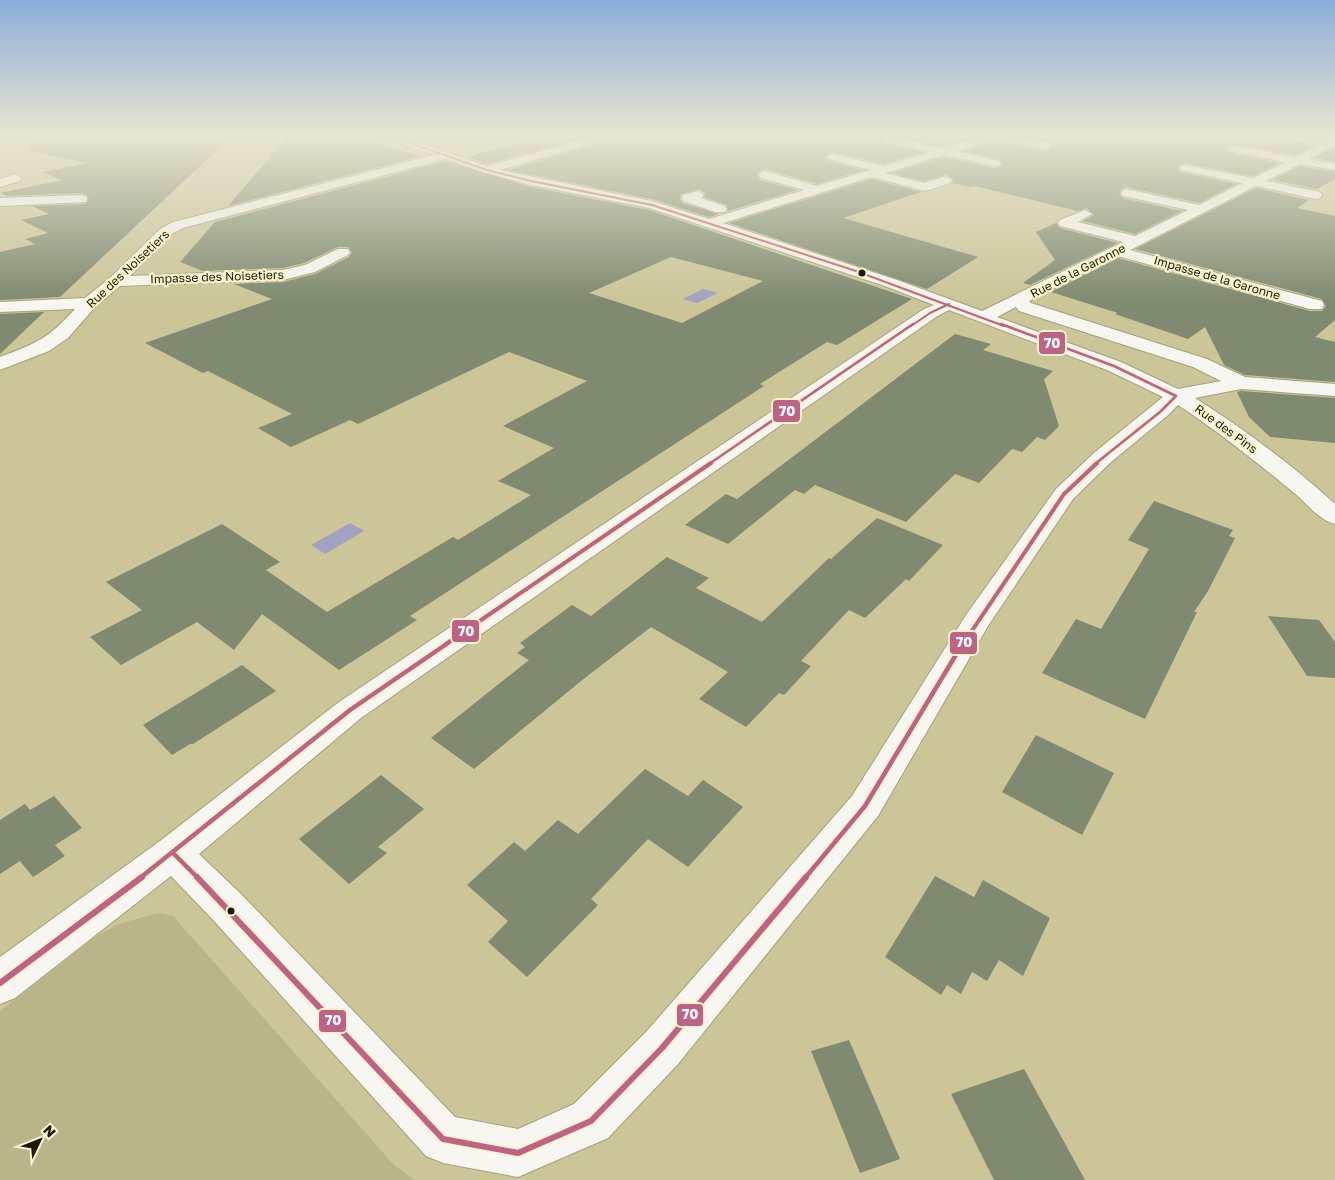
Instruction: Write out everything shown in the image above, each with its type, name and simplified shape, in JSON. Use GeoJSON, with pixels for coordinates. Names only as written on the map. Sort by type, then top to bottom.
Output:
{"type":"FeatureCollection","features":[{"type":"Feature","properties":{"kind":"street","name":"Rue des Noisetiers"},"geometry":{"type":"LineString","coordinates":[[0,364],[22,357],[43,347],[62,334],[89,303],[116,281],[165,232],[178,225],[309,191]]}},
{"type":"Feature","properties":{"kind":"street","name":"Rue des Pins"},"geometry":{"type":"LineString","coordinates":[[582,191],[652,205],[872,276],[1114,366],[1176,396],[1226,427],[1308,492],[1335,516]]}},
{"type":"Feature","properties":{"kind":"street"},"geometry":{"type":"LineString","coordinates":[[709,223],[814,191]]}},
{"type":"Feature","properties":{"kind":"street","name":"Rue de la Garonne"},"geometry":{"type":"LineString","coordinates":[[983,317],[1235,191]]}},
{"type":"Feature","properties":{"kind":"street"},"geometry":{"type":"LineString","coordinates":[[1297,191],[1316,195]]}},
{"type":"Feature","properties":{"kind":"street"},"geometry":{"type":"LineString","coordinates":[[1127,193],[1200,209]]}},
{"type":"Feature","properties":{"kind":"street"},"geometry":{"type":"LineString","coordinates":[[698,195],[688,198],[738,214]]}},
{"type":"Feature","properties":{"kind":"street"},"geometry":{"type":"LineString","coordinates":[[0,202],[80,199]]}},
{"type":"Feature","properties":{"kind":"street","name":"Rue de la Garonne"},"geometry":{"type":"LineString","coordinates":[[1085,214],[1065,223],[1137,241]]}},
{"type":"Feature","properties":{"kind":"street","name":"Impasse de la Garonne"},"geometry":{"type":"LineString","coordinates":[[1118,251],[1316,305]]}},
{"type":"Feature","properties":{"kind":"street","name":"Impasse des Noisetiers"},"geometry":{"type":"LineString","coordinates":[[116,281],[283,276],[310,269],[342,252]]}},
{"type":"Feature","properties":{"kind":"street"},"geometry":{"type":"LineString","coordinates":[[1019,300],[1025,307],[1200,363],[1241,383]]}},
{"type":"Feature","properties":{"kind":"street"},"geometry":{"type":"LineString","coordinates":[[0,307],[89,303]]}},
{"type":"Feature","properties":{"kind":"street"},"geometry":{"type":"LineString","coordinates":[[0,984],[173,854],[350,710],[930,313],[948,304]]}},
{"type":"Feature","properties":{"kind":"street"},"geometry":{"type":"LineString","coordinates":[[173,854],[229,908],[443,1139],[518,1153],[591,1121],[662,1048],[865,806],[976,622],[1064,494],[1103,457],[1160,412],[1176,396],[1241,383],[1335,390]]}},
{"type":"Feature","properties":{"kind":"shaded area"},"geometry":{"type":"Polygon","coordinates":[[[158,913],[173,916],[394,1165],[414,1180],[0,1180],[0,1011],[97,936],[119,924],[158,913]]]}},
{"type":"Feature","properties":{"kind":"water"},"geometry":{"type":"Polygon","coordinates":[[[703,289],[718,293],[697,303],[683,299],[703,289]]]}},
{"type":"Feature","properties":{"kind":"water"},"geometry":{"type":"Polygon","coordinates":[[[350,523],[364,531],[325,554],[311,545],[350,523]]]}},
{"type":"Feature","properties":{"kind":"building"},"geometry":{"type":"Polygon","coordinates":[[[9,191],[173,191],[60,297],[0,300],[0,252],[35,244],[25,239],[48,233],[21,220],[49,214],[32,206],[86,204],[89,200],[86,194],[81,193],[7,196],[0,193],[9,191]]]}},
{"type":"Feature","properties":{"kind":"building"},"geometry":{"type":"Polygon","coordinates":[[[241,191],[286,191],[228,206],[241,191]]]}},
{"type":"Feature","properties":{"kind":"building"},"geometry":{"type":"Polygon","coordinates":[[[332,191],[552,191],[649,210],[912,299],[837,345],[827,342],[760,384],[764,386],[410,616],[417,620],[339,670],[262,614],[234,650],[197,622],[121,665],[90,637],[142,610],[106,582],[222,524],[280,562],[266,570],[327,612],[453,537],[458,540],[531,495],[498,481],[554,448],[503,426],[587,381],[509,352],[358,424],[350,420],[291,447],[258,428],[292,414],[208,371],[203,373],[145,343],[272,299],[234,284],[283,282],[315,274],[349,257],[352,253],[348,247],[338,247],[304,263],[283,268],[203,271],[180,262],[215,222],[332,191]],[[671,257],[589,293],[682,323],[763,281],[671,257]]]}},
{"type":"Feature","properties":{"kind":"building"},"geometry":{"type":"Polygon","coordinates":[[[613,191],[692,191],[681,194],[680,199],[682,203],[719,214],[709,217],[652,199],[613,191]]]}},
{"type":"Feature","properties":{"kind":"building"},"geometry":{"type":"Polygon","coordinates":[[[702,191],[793,191],[728,211],[727,205],[704,197],[705,193],[702,191]]]}},
{"type":"Feature","properties":{"kind":"building"},"geometry":{"type":"Polygon","coordinates":[[[833,191],[917,191],[921,192],[843,218],[978,257],[927,289],[729,223],[833,191]]]}},
{"type":"Feature","properties":{"kind":"building"},"geometry":{"type":"Polygon","coordinates":[[[996,191],[1121,191],[1119,194],[1123,198],[1182,211],[1135,234],[1083,221],[1094,215],[1086,208],[1078,211],[996,191]]]}},
{"type":"Feature","properties":{"kind":"building"},"geometry":{"type":"Polygon","coordinates":[[[1145,191],[1222,191],[1199,203],[1145,191]]]}},
{"type":"Feature","properties":{"kind":"building"},"geometry":{"type":"Polygon","coordinates":[[[1250,191],[1270,191],[1309,200],[1297,208],[1335,216],[1335,320],[1315,337],[1335,342],[1335,382],[1245,375],[1224,365],[1205,327],[1188,339],[1115,314],[1118,313],[1051,292],[1118,258],[1310,311],[1322,311],[1326,306],[1322,299],[1135,249],[1250,191]]]}},
{"type":"Feature","properties":{"kind":"building"},"geometry":{"type":"Polygon","coordinates":[[[1056,223],[1060,228],[1118,243],[1030,285],[1023,283],[1055,260],[1036,232],[1056,223]]]}},
{"type":"Feature","properties":{"kind":"building"},"geometry":{"type":"Polygon","coordinates":[[[44,312],[0,354],[0,314],[44,312]]]}},
{"type":"Feature","properties":{"kind":"building"},"geometry":{"type":"Polygon","coordinates":[[[955,334],[991,344],[983,350],[1053,371],[1044,379],[1059,426],[1045,440],[1037,437],[1022,452],[1012,449],[979,483],[955,474],[906,522],[815,485],[804,494],[795,490],[728,544],[685,525],[726,494],[737,499],[955,334]]]}},
{"type":"Feature","properties":{"kind":"building"},"geometry":{"type":"Polygon","coordinates":[[[1237,392],[1335,398],[1335,443],[1270,437],[1249,417],[1237,392]]]}},
{"type":"Feature","properties":{"kind":"building"},"geometry":{"type":"Polygon","coordinates":[[[1154,501],[1233,530],[1229,536],[1235,538],[1208,591],[1194,612],[1197,612],[1145,719],[1042,673],[1076,619],[1101,629],[1149,549],[1128,540],[1154,501]]]}},
{"type":"Feature","properties":{"kind":"building"},"geometry":{"type":"Polygon","coordinates":[[[877,518],[943,545],[909,581],[906,579],[865,618],[849,610],[801,661],[811,666],[784,695],[779,693],[746,727],[699,699],[728,672],[651,627],[581,681],[474,769],[431,738],[529,660],[517,653],[525,647],[520,643],[572,605],[591,616],[667,557],[709,578],[696,588],[762,622],[829,558],[831,559],[877,518]]]}},
{"type":"Feature","properties":{"kind":"building"},"geometry":{"type":"Polygon","coordinates":[[[1268,616],[1319,620],[1335,642],[1335,678],[1307,676],[1268,616]]]}},
{"type":"Feature","properties":{"kind":"building"},"geometry":{"type":"Polygon","coordinates":[[[242,665],[276,691],[193,744],[172,755],[143,725],[242,665]]]}},
{"type":"Feature","properties":{"kind":"building"},"geometry":{"type":"Polygon","coordinates":[[[1036,735],[1114,773],[1082,835],[1002,792],[1036,735]]]}},
{"type":"Feature","properties":{"kind":"building"},"geometry":{"type":"Polygon","coordinates":[[[645,769],[688,796],[703,780],[743,807],[688,867],[648,839],[591,899],[598,905],[527,977],[488,942],[508,921],[467,885],[514,842],[525,851],[558,820],[578,834],[645,769]]]}},
{"type":"Feature","properties":{"kind":"building"},"geometry":{"type":"Polygon","coordinates":[[[381,775],[424,809],[378,847],[387,853],[349,884],[299,839],[381,775]]]}},
{"type":"Feature","properties":{"kind":"building"},"geometry":{"type":"Polygon","coordinates":[[[54,796],[82,828],[55,845],[65,856],[33,877],[20,861],[0,874],[0,820],[25,804],[30,810],[54,796]]]}},
{"type":"Feature","properties":{"kind":"building"},"geometry":{"type":"Polygon","coordinates":[[[935,876],[974,897],[983,880],[1050,918],[1023,976],[999,960],[987,981],[972,972],[961,994],[947,985],[941,995],[885,957],[935,876]]]}},
{"type":"Feature","properties":{"kind":"building"},"geometry":{"type":"Polygon","coordinates":[[[849,1040],[900,1159],[860,1173],[811,1051],[849,1040]]]}},
{"type":"Feature","properties":{"kind":"building"},"geometry":{"type":"Polygon","coordinates":[[[1024,1069],[1085,1180],[994,1180],[951,1094],[1024,1069]]]}},
{"type":"Feature","properties":{"kind":"transit line","name":"70"},"geometry":{"type":"LineString","coordinates":[[173,853],[229,909],[443,1139],[518,1153],[591,1121],[662,1048],[865,806],[976,622],[1064,494],[1103,457],[1160,412],[1176,396],[1114,366],[853,270],[652,205],[582,191]]}},
{"type":"Feature","properties":{"kind":"transit line","name":"70"},"geometry":{"type":"LineString","coordinates":[[0,983],[173,853],[350,710],[930,313],[949,304]]}}]}
